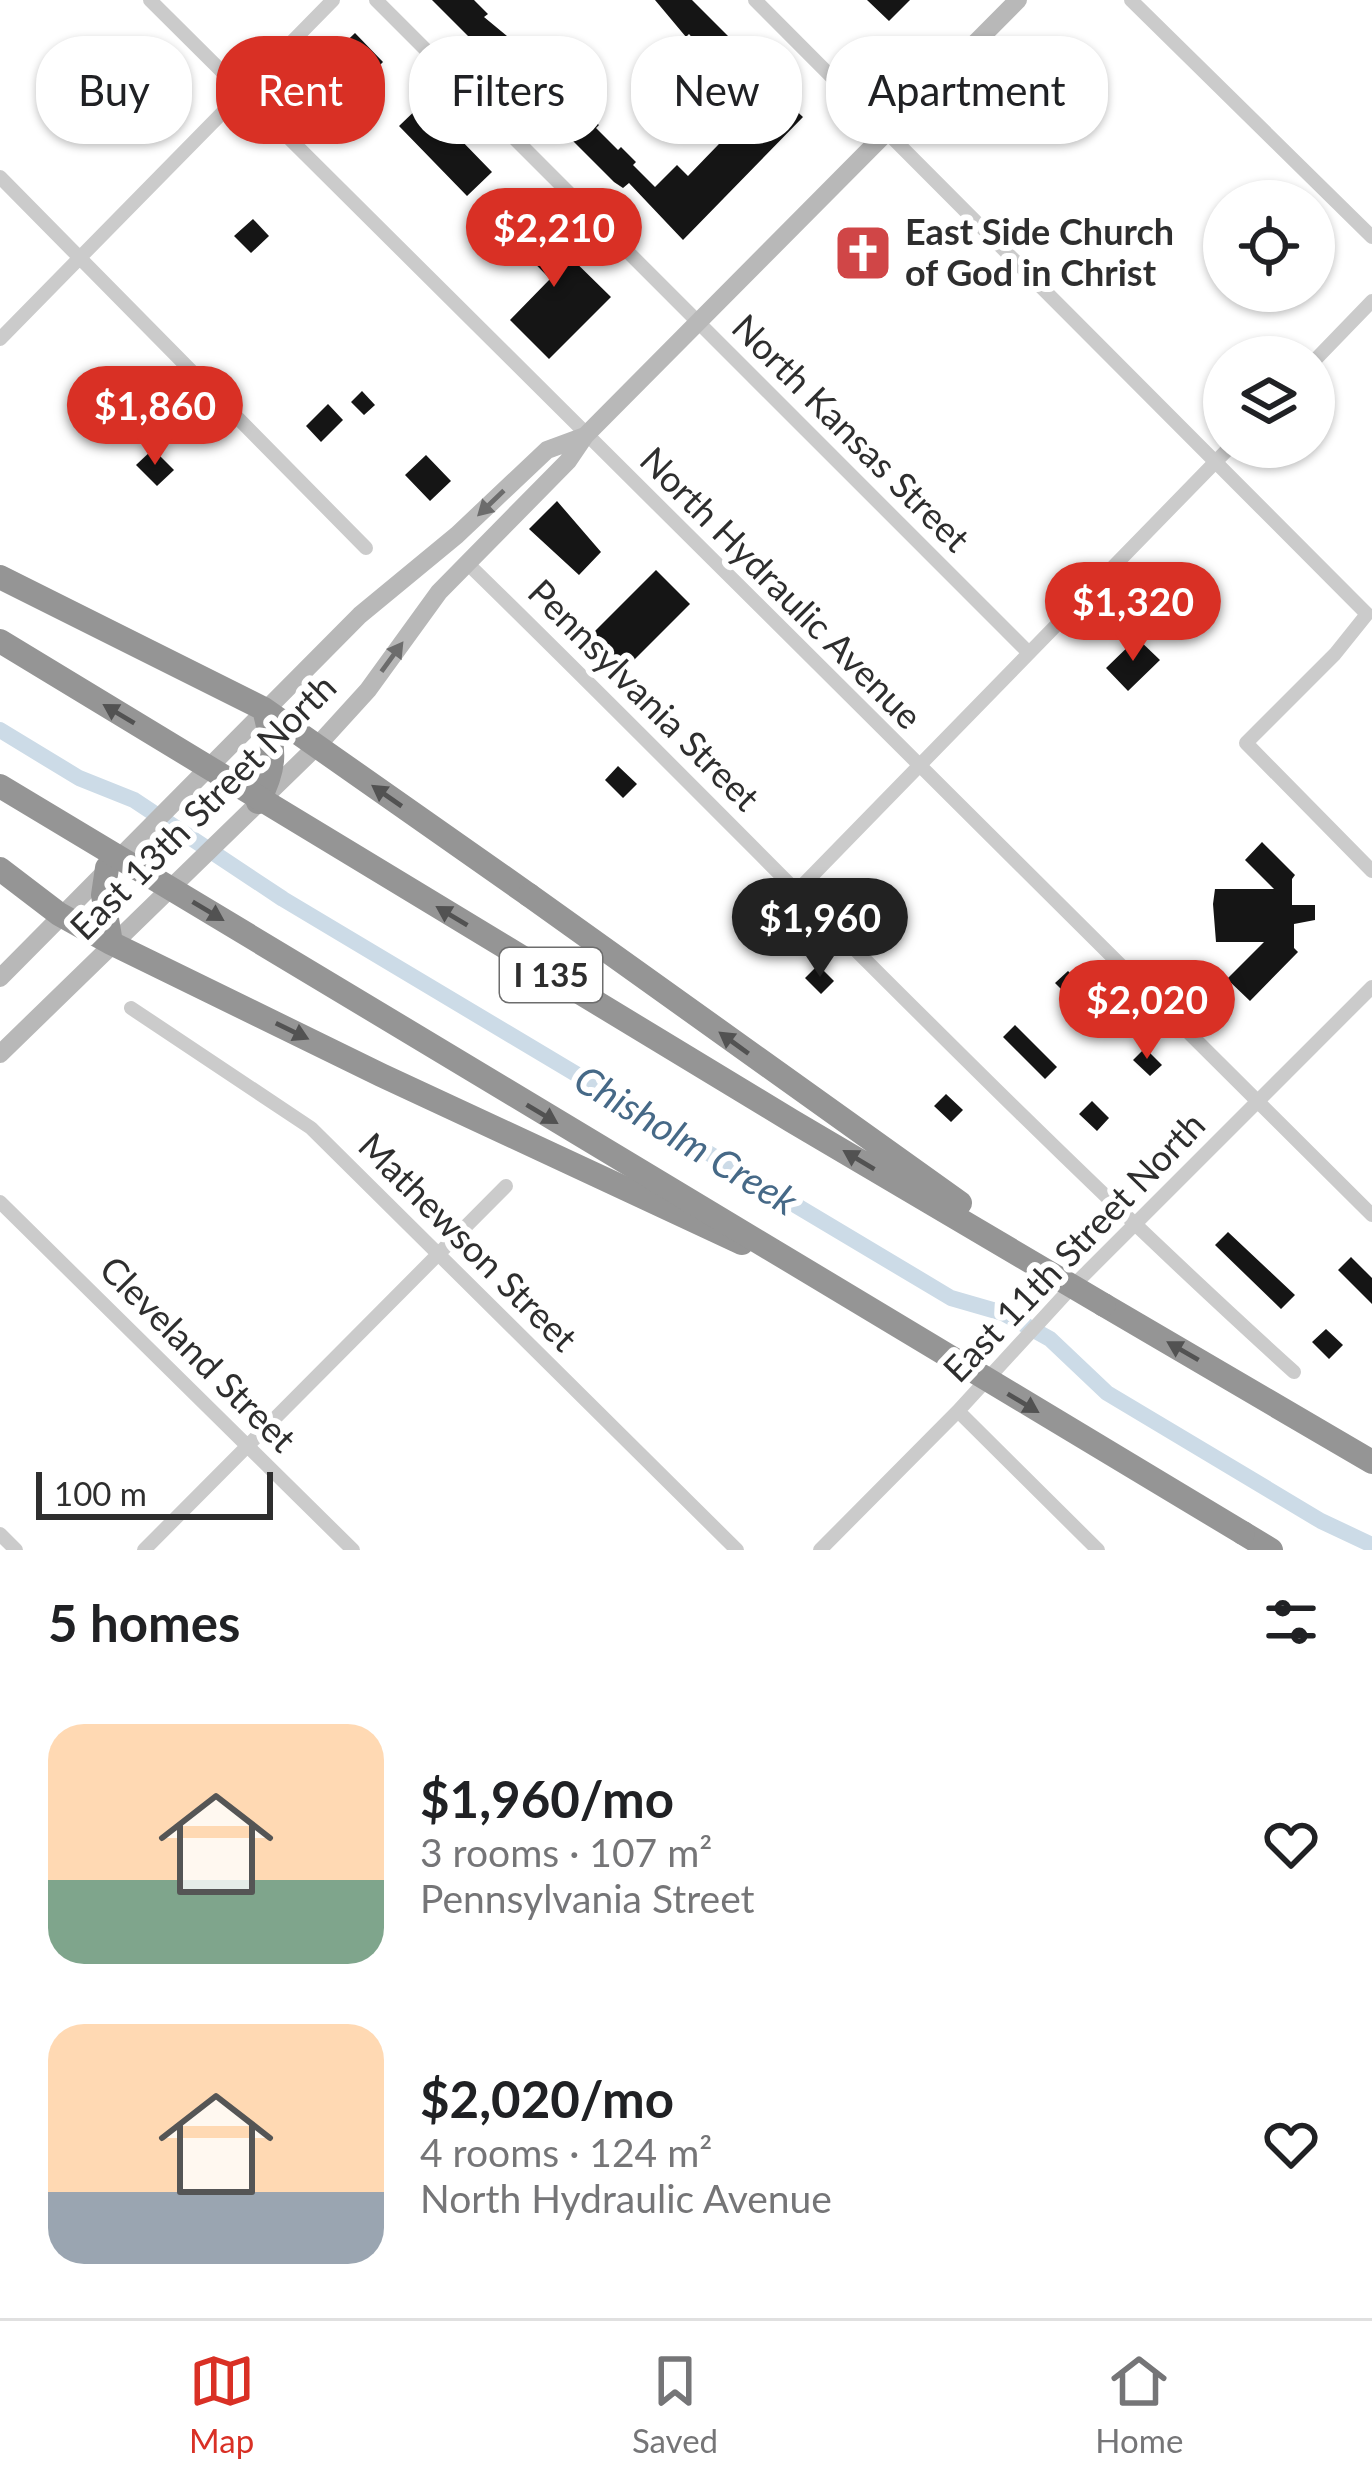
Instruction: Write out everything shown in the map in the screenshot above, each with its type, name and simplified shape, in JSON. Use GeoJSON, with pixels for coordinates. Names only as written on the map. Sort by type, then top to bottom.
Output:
{"type":"FeatureCollection","features":[{"type":"Feature","properties":{"kind":"highway"},"geometry":{"type":"LineString","coordinates":[[12,582],[264,709],[1104,1305]]}},
{"type":"Feature","properties":{"kind":"highway","name":"I 135"},"geometry":{"type":"LineString","coordinates":[[0,641],[1372,1462]]}},
{"type":"Feature","properties":{"kind":"highway"},"geometry":{"type":"LineString","coordinates":[[258,802],[273,761],[264,709]]}},
{"type":"Feature","properties":{"kind":"highway"},"geometry":{"type":"LineString","coordinates":[[0,786],[1268,1550]]}},
{"type":"Feature","properties":{"kind":"highway"},"geometry":{"type":"LineString","coordinates":[[106,868],[103,895],[112,943]]}},
{"type":"Feature","properties":{"kind":"highway"},"geometry":{"type":"LineString","coordinates":[[0,869],[59,914],[112,943],[381,1076],[725,1234],[850,1300]]}},
{"type":"Feature","properties":{"kind":"highway"},"geometry":{"type":"LineString","coordinates":[[1263,1396],[1372,1446]]}},
{"type":"Feature","properties":{"kind":"main road","name":"East 13th Street North"},"geometry":{"type":"LineString","coordinates":[[983,36],[1018,0]]}},
{"type":"Feature","properties":{"kind":"main road","name":"East 13th Street North"},"geometry":{"type":"LineString","coordinates":[[0,1054],[316,746],[368,690],[439,592],[568,461],[584,436],[877,144]]}},
{"type":"Feature","properties":{"kind":"main road","name":"East 13th Street North"},"geometry":{"type":"LineString","coordinates":[[0,978],[360,615],[457,536],[547,449],[584,436]]}},
{"type":"Feature","properties":{"kind":"street","name":"North Hydraulic Avenue"},"geometry":{"type":"LineString","coordinates":[[150,0],[216,66]]}},
{"type":"Feature","properties":{"kind":"street"},"geometry":{"type":"LineString","coordinates":[[298,36],[333,0]]}},
{"type":"Feature","properties":{"kind":"street","name":"North Kansas Street"},"geometry":{"type":"LineString","coordinates":[[376,0],[1029,653]]}},
{"type":"Feature","properties":{"kind":"street"},"geometry":{"type":"LineString","coordinates":[[755,0],[826,71]]}},
{"type":"Feature","properties":{"kind":"street"},"geometry":{"type":"LineString","coordinates":[[1131,0],[1372,237]]}},
{"type":"Feature","properties":{"kind":"street"},"geometry":{"type":"LineString","coordinates":[[0,339],[216,120]]}},
{"type":"Feature","properties":{"kind":"street","name":"North Hydraulic Avenue"},"geometry":{"type":"LineString","coordinates":[[294,144],[1372,1214]]}},
{"type":"Feature","properties":{"kind":"street"},"geometry":{"type":"LineString","coordinates":[[899,144],[1203,445]]}},
{"type":"Feature","properties":{"kind":"street"},"geometry":{"type":"LineString","coordinates":[[0,177],[366,548]]}},
{"type":"Feature","properties":{"kind":"street"},"geometry":{"type":"LineString","coordinates":[[1335,339],[1372,301]]}},
{"type":"Feature","properties":{"kind":"street"},"geometry":{"type":"LineString","coordinates":[[799,890],[1210,468]]}},
{"type":"Feature","properties":{"kind":"street"},"geometry":{"type":"LineString","coordinates":[[1226,468],[1367,614],[1335,654],[1246,743],[1372,871]]}},
{"type":"Feature","properties":{"kind":"street","name":"Pennsylvania Street"},"geometry":{"type":"LineString","coordinates":[[467,563],[1134,1227],[1294,1372]]}},
{"type":"Feature","properties":{"kind":"street","name":"East 11th Street North"},"geometry":{"type":"LineString","coordinates":[[820,1550],[958,1411],[1070,1288],[1372,987]]}},
{"type":"Feature","properties":{"kind":"street","name":"Mathewson Street"},"geometry":{"type":"LineString","coordinates":[[131,1008],[310,1127],[737,1550]]}},
{"type":"Feature","properties":{"kind":"street"},"geometry":{"type":"LineString","coordinates":[[144,1550],[506,1186]]}},
{"type":"Feature","properties":{"kind":"street","name":"Cleveland Street"},"geometry":{"type":"LineString","coordinates":[[0,1202],[353,1550]]}},
{"type":"Feature","properties":{"kind":"street"},"geometry":{"type":"LineString","coordinates":[[958,1411],[1098,1550]]}},
{"type":"Feature","properties":{"kind":"street"},"geometry":{"type":"LineString","coordinates":[[0,1534],[16,1550]]}},
{"type":"Feature","properties":{"kind":"building"},"geometry":{"type":"Polygon","coordinates":[[[432,0],[474,0],[488,14],[484,17],[507,36],[468,36],[432,0]]]}},
{"type":"Feature","properties":{"kind":"building"},"geometry":{"type":"Polygon","coordinates":[[[655,0],[692,0],[728,36],[685,36],[655,0]]]}},
{"type":"Feature","properties":{"kind":"building"},"geometry":{"type":"Polygon","coordinates":[[[867,0],[910,0],[889,21],[867,0]]]}},
{"type":"Feature","properties":{"kind":"building"},"geometry":{"type":"Polygon","coordinates":[[[409,116],[409,136],[399,126],[409,116]]]}},
{"type":"Feature","properties":{"kind":"building"},"geometry":{"type":"Polygon","coordinates":[[[607,139],[636,162],[633,165],[655,187],[677,165],[688,176],[719,144],[777,144],[683,240],[629,183],[623,188],[576,144],[607,144],[607,139]]]}},
{"type":"Feature","properties":{"kind":"building"},"geometry":{"type":"Polygon","coordinates":[[[416,144],[465,144],[492,172],[467,196],[416,144]]]}},
{"type":"Feature","properties":{"kind":"building"},"geometry":{"type":"Polygon","coordinates":[[[533,211],[561,240],[557,244],[611,297],[549,359],[510,320],[550,279],[508,236],[533,211]]]}},
{"type":"Feature","properties":{"kind":"building"},"geometry":{"type":"Polygon","coordinates":[[[253,219],[269,236],[251,253],[234,236],[253,219]]]}},
{"type":"Feature","properties":{"kind":"building"},"geometry":{"type":"Polygon","coordinates":[[[362,391],[375,405],[364,415],[351,402],[362,391]]]}},
{"type":"Feature","properties":{"kind":"building"},"geometry":{"type":"Polygon","coordinates":[[[328,404],[343,420],[321,442],[306,426],[328,404]]]}},
{"type":"Feature","properties":{"kind":"building"},"geometry":{"type":"Polygon","coordinates":[[[153,449],[174,470],[157,486],[136,465],[153,449]]]}},
{"type":"Feature","properties":{"kind":"building"},"geometry":{"type":"Polygon","coordinates":[[[426,455],[451,481],[430,501],[405,475],[426,455]]]}},
{"type":"Feature","properties":{"kind":"building"},"geometry":{"type":"Polygon","coordinates":[[[557,501],[601,552],[579,575],[529,529],[557,501]]]}},
{"type":"Feature","properties":{"kind":"building"},"geometry":{"type":"Polygon","coordinates":[[[656,570],[690,604],[626,668],[592,634],[656,570]]]}},
{"type":"Feature","properties":{"kind":"building"},"geometry":{"type":"Polygon","coordinates":[[[1137,638],[1160,660],[1128,691],[1106,668],[1137,638]]]}},
{"type":"Feature","properties":{"kind":"building"},"geometry":{"type":"Polygon","coordinates":[[[618,766],[637,784],[623,798],[605,780],[618,766]]]}},
{"type":"Feature","properties":{"kind":"building"},"geometry":{"type":"Polygon","coordinates":[[[1262,842],[1295,875],[1292,905],[1315,905],[1315,920],[1294,924],[1298,952],[1250,1001],[1227,979],[1264,942],[1216,942],[1213,904],[1215,889],[1274,889],[1245,860],[1262,842]]]}},
{"type":"Feature","properties":{"kind":"building"},"geometry":{"type":"Polygon","coordinates":[[[818,965],[834,981],[821,994],[805,978],[818,965]]]}},
{"type":"Feature","properties":{"kind":"building"},"geometry":{"type":"Polygon","coordinates":[[[1068,971],[1110,1012],[1097,1025],[1055,983],[1068,971]]]}},
{"type":"Feature","properties":{"kind":"building"},"geometry":{"type":"Polygon","coordinates":[[[1015,1025],[1057,1067],[1045,1079],[1003,1037],[1015,1025]]]}},
{"type":"Feature","properties":{"kind":"building"},"geometry":{"type":"Polygon","coordinates":[[[1145,1048],[1162,1065],[1150,1076],[1133,1060],[1145,1048]]]}},
{"type":"Feature","properties":{"kind":"building"},"geometry":{"type":"Polygon","coordinates":[[[946,1094],[963,1110],[951,1122],[934,1106],[946,1094]]]}},
{"type":"Feature","properties":{"kind":"building"},"geometry":{"type":"Polygon","coordinates":[[[1092,1101],[1109,1118],[1097,1131],[1079,1114],[1092,1101]]]}},
{"type":"Feature","properties":{"kind":"building"},"geometry":{"type":"Polygon","coordinates":[[[1228,1232],[1295,1295],[1281,1309],[1215,1245],[1228,1232]]]}},
{"type":"Feature","properties":{"kind":"building"},"geometry":{"type":"Polygon","coordinates":[[[1351,1257],[1372,1278],[1372,1304],[1338,1270],[1351,1257]]]}},
{"type":"Feature","properties":{"kind":"building"},"geometry":{"type":"Polygon","coordinates":[[[1326,1329],[1343,1345],[1329,1359],[1312,1342],[1326,1329]]]}},
{"type":"Feature","properties":{"kind":"waterway","name":"Chisholm Creek"},"geometry":{"type":"LineString","coordinates":[[0,730],[79,778],[134,800],[283,899],[951,1298],[1003,1313],[1050,1339],[1107,1393],[1321,1521],[1372,1545]]}},
{"type":"Feature","properties":{"kind":"place","name":"East Side Church of God in Christ"},"geometry":{"type":"Point","coordinates":[863,253]}}]}
